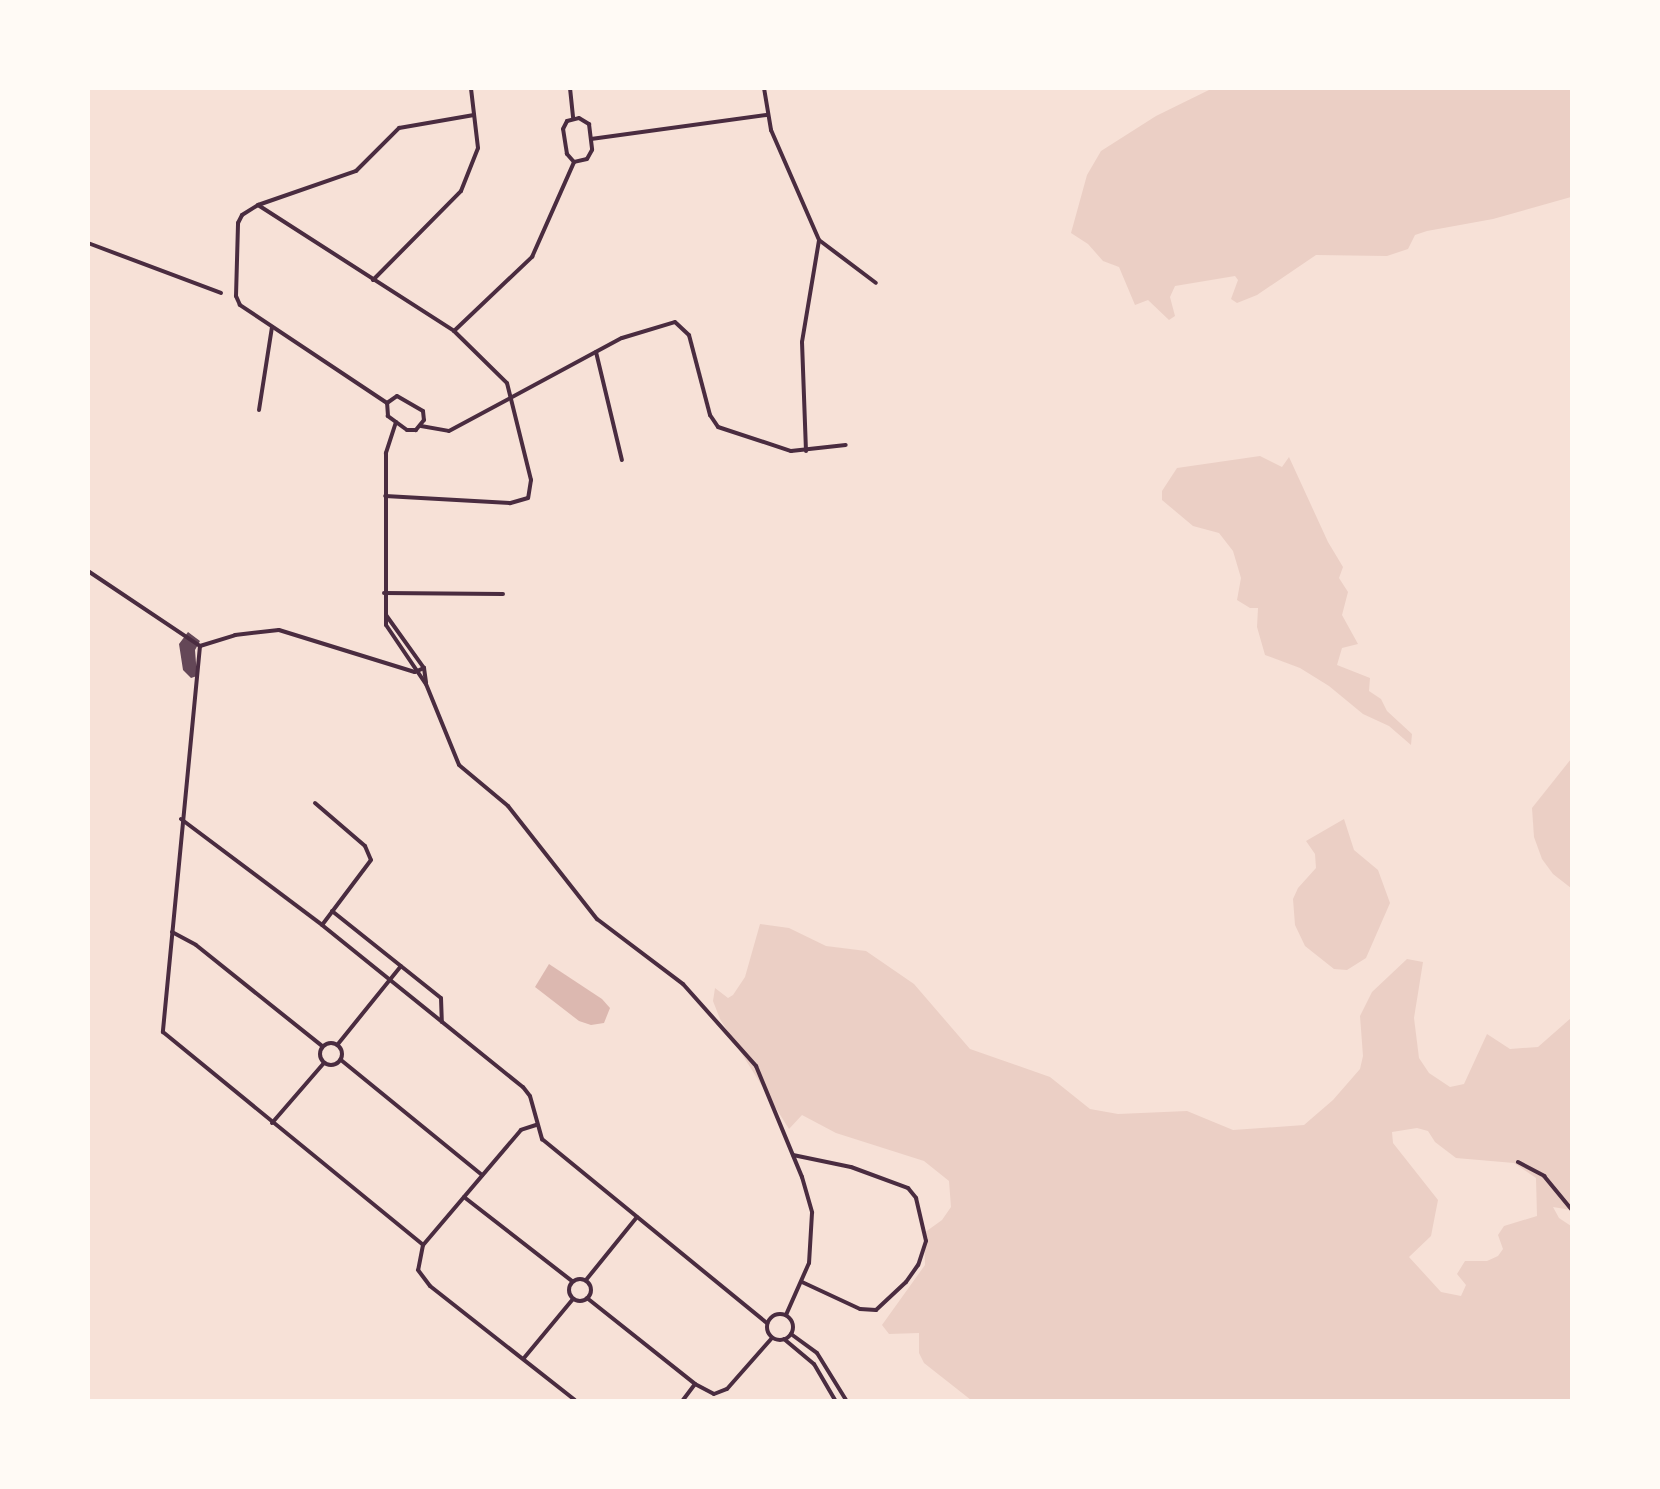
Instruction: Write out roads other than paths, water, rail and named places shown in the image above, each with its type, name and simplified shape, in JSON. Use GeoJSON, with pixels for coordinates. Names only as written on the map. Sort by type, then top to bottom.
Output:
{"type":"FeatureCollection","features":[{"type":"Feature","properties":{"kind":"street"},"geometry":{"type":"LineString","coordinates":[[373,280],[461,191],[478,148],[471,88]]}},
{"type":"Feature","properties":{"kind":"street"},"geometry":{"type":"LineString","coordinates":[[570,88],[573,118],[563,129],[567,154],[574,162]]}},
{"type":"Feature","properties":{"kind":"street"},"geometry":{"type":"LineString","coordinates":[[764,88],[766,115],[819,240],[876,283]]}},
{"type":"Feature","properties":{"kind":"street"},"geometry":{"type":"LineString","coordinates":[[387,403],[272,327],[238,301],[238,223],[242,215],[258,205],[356,171],[399,128],[474,115]]}},
{"type":"Feature","properties":{"kind":"street"},"geometry":{"type":"LineString","coordinates":[[591,139],[766,115]]}},
{"type":"Feature","properties":{"kind":"street"},"geometry":{"type":"LineString","coordinates":[[454,331],[532,257],[574,162],[590,155],[591,139],[587,121],[573,118]]}},
{"type":"Feature","properties":{"kind":"street"},"geometry":{"type":"LineString","coordinates":[[258,205],[454,331],[504,378],[531,480],[530,494],[525,501],[385,496]]}},
{"type":"Feature","properties":{"kind":"street"},"geometry":{"type":"LineString","coordinates":[[806,451],[802,342],[819,240]]}},
{"type":"Feature","properties":{"kind":"street"},"geometry":{"type":"LineString","coordinates":[[88,243],[221,292]]}},
{"type":"Feature","properties":{"kind":"street"},"geometry":{"type":"LineString","coordinates":[[387,403],[386,412],[396,422],[411,431],[421,426],[449,431],[596,352],[661,324],[681,324],[689,335],[710,415],[718,427],[764,445],[806,451],[846,445]]}},
{"type":"Feature","properties":{"kind":"street"},"geometry":{"type":"LineString","coordinates":[[259,410],[272,327]]}},
{"type":"Feature","properties":{"kind":"street"},"geometry":{"type":"LineString","coordinates":[[596,352],[622,460]]}},
{"type":"Feature","properties":{"kind":"street"},"geometry":{"type":"LineString","coordinates":[[387,403],[401,396],[420,408],[424,415],[421,426]]}},
{"type":"Feature","properties":{"kind":"street"},"geometry":{"type":"LineString","coordinates":[[396,422],[387,446],[384,593],[386,625],[415,672],[426,684]]}},
{"type":"Feature","properties":{"kind":"street"},"geometry":{"type":"LineString","coordinates":[[88,571],[200,646]]}},
{"type":"Feature","properties":{"kind":"street"},"geometry":{"type":"LineString","coordinates":[[384,593],[503,594]]}},
{"type":"Feature","properties":{"kind":"street"},"geometry":{"type":"LineString","coordinates":[[386,615],[424,668],[426,684],[453,755],[465,772],[508,806],[597,919],[683,984],[756,1066],[793,1155],[812,1213],[812,1249],[802,1282],[786,1316]]}},
{"type":"Feature","properties":{"kind":"street"},"geometry":{"type":"LineString","coordinates":[[200,646],[235,635],[279,630],[415,672],[424,668]]}},
{"type":"Feature","properties":{"kind":"street"},"geometry":{"type":"LineString","coordinates":[[200,646],[181,819],[163,1032],[272,1124],[423,1245]]}},
{"type":"Feature","properties":{"kind":"street"},"geometry":{"type":"LineString","coordinates":[[315,803],[371,854],[371,860],[322,925]]}},
{"type":"Feature","properties":{"kind":"street"},"geometry":{"type":"LineString","coordinates":[[181,819],[322,925],[388,982],[527,1090],[542,1139],[767,1323],[772,1338]]}},
{"type":"Feature","properties":{"kind":"street"},"geometry":{"type":"LineString","coordinates":[[332,911],[441,998],[442,1022]]}},
{"type":"Feature","properties":{"kind":"street"},"geometry":{"type":"LineString","coordinates":[[171,932],[196,945],[322,1046]]}},
{"type":"Feature","properties":{"kind":"street"},"geometry":{"type":"LineString","coordinates":[[338,1044],[401,966]]}},
{"type":"Feature","properties":{"kind":"street"},"geometry":{"type":"LineString","coordinates":[[329,1042],[338,1044],[343,1053],[340,1060],[331,1065],[324,1063],[319,1053],[322,1046],[329,1042]]}},
{"type":"Feature","properties":{"kind":"street"},"geometry":{"type":"LineString","coordinates":[[340,1060],[482,1175]]}},
{"type":"Feature","properties":{"kind":"street"},"geometry":{"type":"LineString","coordinates":[[272,1124],[324,1063]]}},
{"type":"Feature","properties":{"kind":"street"},"geometry":{"type":"LineString","coordinates":[[536,1125],[521,1130],[423,1245],[418,1270],[430,1286],[524,1358],[575,1401]]}},
{"type":"Feature","properties":{"kind":"street"},"geometry":{"type":"LineString","coordinates":[[793,1155],[851,1167],[908,1188],[916,1198],[926,1241],[918,1264],[906,1282],[876,1310],[860,1309],[802,1282]]}},
{"type":"Feature","properties":{"kind":"street"},"geometry":{"type":"LineString","coordinates":[[1518,1162],[1544,1176],[1572,1210]]}},
{"type":"Feature","properties":{"kind":"street"},"geometry":{"type":"LineString","coordinates":[[464,1197],[572,1281],[586,1280],[637,1217]]}},
{"type":"Feature","properties":{"kind":"street"},"geometry":{"type":"LineString","coordinates":[[586,1280],[591,1289],[587,1298]]}},
{"type":"Feature","properties":{"kind":"street"},"geometry":{"type":"LineString","coordinates":[[572,1281],[568,1292],[573,1299]]}},
{"type":"Feature","properties":{"kind":"street"},"geometry":{"type":"LineString","coordinates":[[524,1358],[573,1299],[587,1298],[695,1384],[714,1394],[722,1392],[772,1338]]}},
{"type":"Feature","properties":{"kind":"street"},"geometry":{"type":"LineString","coordinates":[[767,1323],[777,1314],[786,1316],[793,1325],[791,1334],[784,1340]]}},
{"type":"Feature","properties":{"kind":"street"},"geometry":{"type":"LineString","coordinates":[[791,1334],[817,1353],[846,1401]]}},
{"type":"Feature","properties":{"kind":"street"},"geometry":{"type":"LineString","coordinates":[[772,1338],[784,1340],[814,1364],[836,1401]]}},
{"type":"Feature","properties":{"kind":"street"},"geometry":{"type":"LineString","coordinates":[[683,1401],[695,1384]]}}]}
